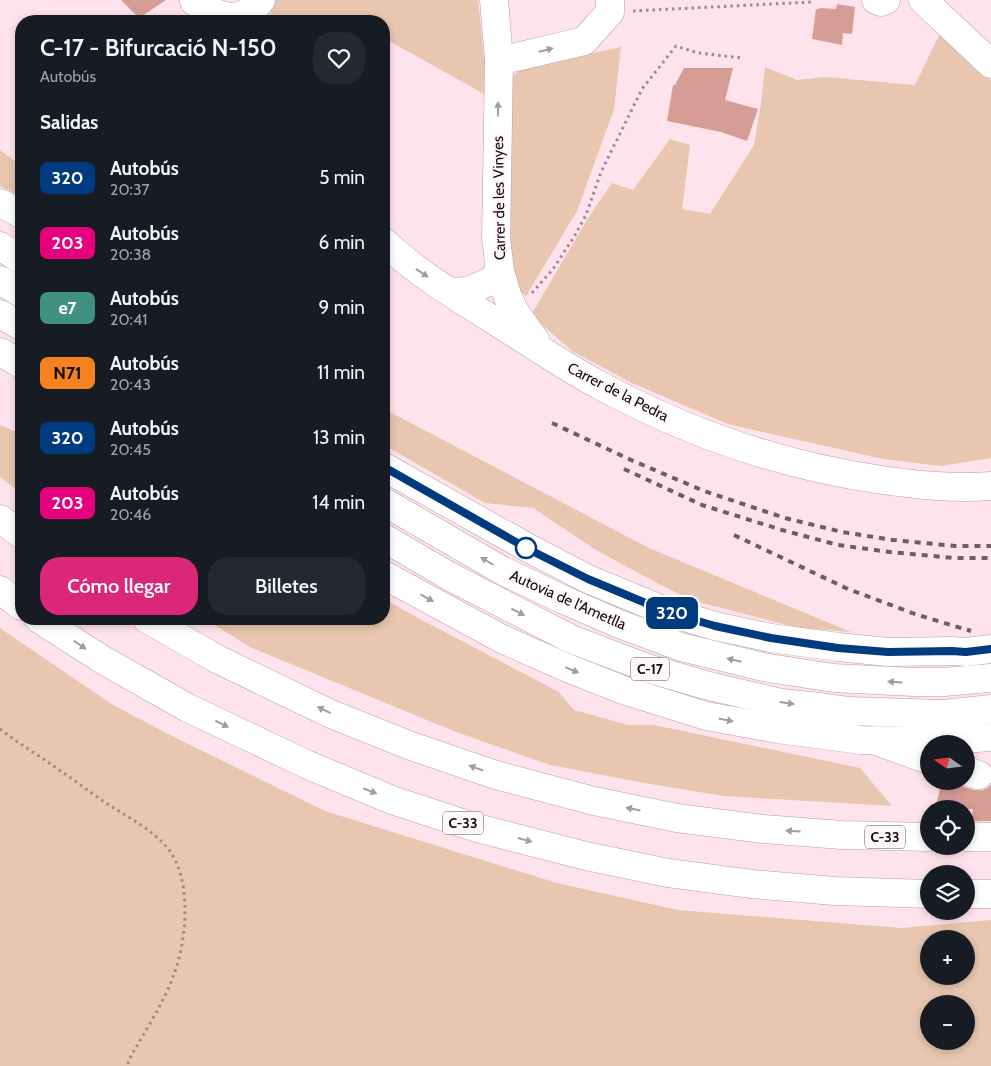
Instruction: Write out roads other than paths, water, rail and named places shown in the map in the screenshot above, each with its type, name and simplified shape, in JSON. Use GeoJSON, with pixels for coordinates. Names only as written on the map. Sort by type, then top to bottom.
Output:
{"type":"FeatureCollection","features":[{"type":"Feature","properties":{"kind":"main road"},"geometry":{"type":"LineString","coordinates":[[241,15],[254,9],[261,0]]}},
{"type":"Feature","properties":{"kind":"main road"},"geometry":{"type":"LineString","coordinates":[[258,15],[261,0]]}},
{"type":"Feature","properties":{"kind":"main road","name":"Carrer de les Vinyes"},"geometry":{"type":"LineString","coordinates":[[494,0],[498,61],[496,238],[500,271],[507,295],[502,315],[543,352]]}},
{"type":"Feature","properties":{"kind":"main road"},"geometry":{"type":"LineString","coordinates":[[876,0],[881,2],[886,0]]}},
{"type":"Feature","properties":{"kind":"main road"},"geometry":{"type":"LineString","coordinates":[[923,0],[991,64]]}},
{"type":"Feature","properties":{"kind":"main road"},"geometry":{"type":"LineString","coordinates":[[498,61],[584,41],[610,6]]}},
{"type":"Feature","properties":{"kind":"main road"},"geometry":{"type":"LineString","coordinates":[[196,7],[220,15]]}},
{"type":"Feature","properties":{"kind":"main road"},"geometry":{"type":"LineString","coordinates":[[0,202],[15,211]]}},
{"type":"Feature","properties":{"kind":"main road"},"geometry":{"type":"LineString","coordinates":[[0,246],[15,256]]}},
{"type":"Feature","properties":{"kind":"main road"},"geometry":{"type":"LineString","coordinates":[[390,248],[402,260],[450,292],[502,315]]}},
{"type":"Feature","properties":{"kind":"main road"},"geometry":{"type":"LineString","coordinates":[[450,292],[468,291],[491,280],[500,271]]}},
{"type":"Feature","properties":{"kind":"main road"},"geometry":{"type":"LineString","coordinates":[[0,280],[15,289]]}},
{"type":"Feature","properties":{"kind":"main road"},"geometry":{"type":"LineString","coordinates":[[0,314],[15,323]]}},
{"type":"Feature","properties":{"kind":"main road"},"geometry":{"type":"LineString","coordinates":[[0,352],[15,361]]}},
{"type":"Feature","properties":{"kind":"main road","name":"Carrer de la Pedra"},"geometry":{"type":"LineString","coordinates":[[543,352],[571,370],[659,415],[706,434],[755,450],[837,472],[872,478],[939,487],[971,488],[991,486]]}},
{"type":"Feature","properties":{"kind":"main road"},"geometry":{"type":"LineString","coordinates":[[390,470],[530,550],[588,579],[665,611],[698,621],[771,638],[838,648],[888,652],[966,652],[991,649]]}},
{"type":"Feature","properties":{"kind":"main road","name":"Autovia de l'Ametlla"},"geometry":{"type":"LineString","coordinates":[[390,505],[503,571],[617,623],[681,648],[763,667],[833,678],[898,682],[944,682],[991,678]]}},
{"type":"Feature","properties":{"kind":"main road"},"geometry":{"type":"LineString","coordinates":[[0,519],[15,530]]}},
{"type":"Feature","properties":{"kind":"main road","name":"Autovia de l'Ametlla"},"geometry":{"type":"LineString","coordinates":[[390,542],[448,576],[571,639],[647,668],[705,685],[781,703],[850,711],[943,714],[991,709]]}},
{"type":"Feature","properties":{"kind":"main road"},"geometry":{"type":"LineString","coordinates":[[390,578],[502,639],[565,667],[623,690],[706,716],[778,730],[861,740],[937,740],[991,737]]}},
{"type":"Feature","properties":{"kind":"main road"},"geometry":{"type":"LineString","coordinates":[[0,590],[15,601]]}},
{"type":"Feature","properties":{"kind":"main road","name":"C-33"},"geometry":{"type":"LineString","coordinates":[[48,625],[103,660],[188,708],[308,765],[392,800],[477,828],[586,856],[668,873],[752,884],[835,891],[920,894]]}},
{"type":"Feature","properties":{"kind":"main road","name":"C-33"},"geometry":{"type":"LineString","coordinates":[[158,625],[217,660],[331,714],[411,746],[496,775],[594,802],[677,818],[763,829],[842,835],[920,838]]}},
{"type":"Feature","properties":{"kind":"main road"},"geometry":{"type":"LineString","coordinates":[[872,740],[920,757]]}},
{"type":"Feature","properties":{"kind":"main road"},"geometry":{"type":"LineString","coordinates":[[975,837],[991,837]]}},
{"type":"Feature","properties":{"kind":"main road"},"geometry":{"type":"LineString","coordinates":[[975,894],[991,894]]}},
{"type":"Feature","properties":{"kind":"railway"},"geometry":{"type":"LineString","coordinates":[[552,423],[631,460],[704,491],[785,518],[842,532],[893,540],[955,546],[991,546]]}},
{"type":"Feature","properties":{"kind":"railway"},"geometry":{"type":"LineString","coordinates":[[624,469],[702,505],[838,545],[954,558],[991,558]]}},
{"type":"Feature","properties":{"kind":"railway"},"geometry":{"type":"LineString","coordinates":[[734,535],[848,589],[915,614],[971,631]]}}]}
